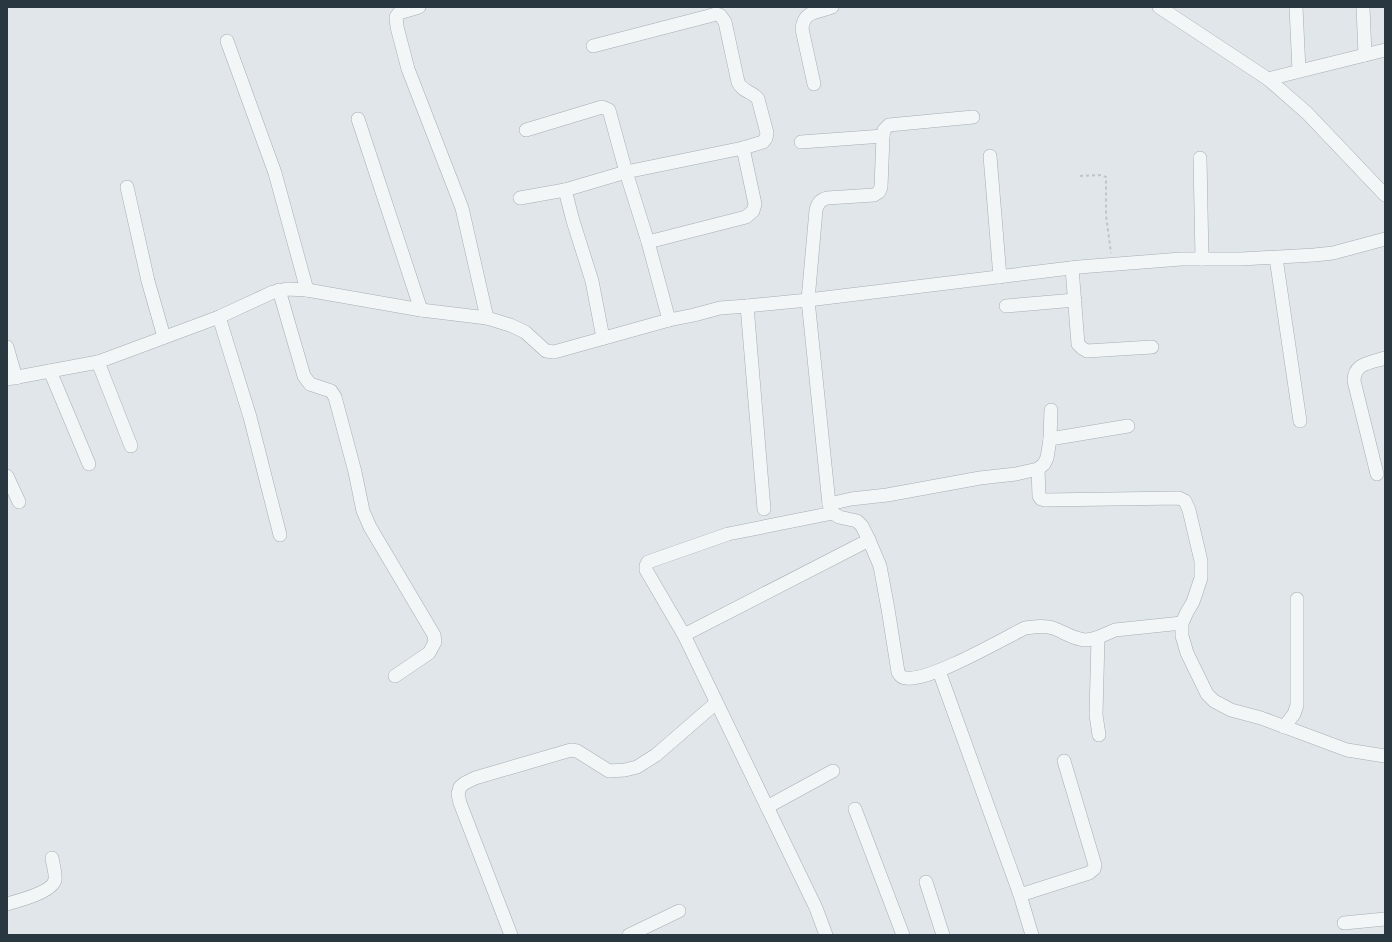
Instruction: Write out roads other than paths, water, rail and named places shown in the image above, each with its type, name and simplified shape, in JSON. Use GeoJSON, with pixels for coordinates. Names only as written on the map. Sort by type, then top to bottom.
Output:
{"type":"FeatureCollection","features":[{"type":"Feature","properties":{"kind":"street"},"geometry":{"type":"LineString","coordinates":[[419,7],[399,13],[396,17],[397,27],[408,69],[462,208],[487,318]]}},
{"type":"Feature","properties":{"kind":"street"},"geometry":{"type":"LineString","coordinates":[[814,84],[802,29],[803,21],[807,15],[832,7]]}},
{"type":"Feature","properties":{"kind":"street"},"geometry":{"type":"LineString","coordinates":[[1159,7],[1268,79],[1307,113],[1385,195]]}},
{"type":"Feature","properties":{"kind":"street"},"geometry":{"type":"LineString","coordinates":[[1296,7],[1299,71]]}},
{"type":"Feature","properties":{"kind":"street"},"geometry":{"type":"LineString","coordinates":[[1363,7],[1365,55]]}},
{"type":"Feature","properties":{"kind":"street"},"geometry":{"type":"LineString","coordinates":[[520,198],[565,190],[626,172],[743,148],[763,142],[766,138],[767,133],[758,99],[743,90],[738,82],[725,22],[720,15],[716,14],[593,46]]}},
{"type":"Feature","properties":{"kind":"street"},"geometry":{"type":"LineString","coordinates":[[227,41],[275,173],[307,290]]}},
{"type":"Feature","properties":{"kind":"street"},"geometry":{"type":"LineString","coordinates":[[1268,79],[1385,50]]}},
{"type":"Feature","properties":{"kind":"street"},"geometry":{"type":"LineString","coordinates":[[526,130],[602,107],[609,110],[626,172],[648,242],[669,320]]}},
{"type":"Feature","properties":{"kind":"street"},"geometry":{"type":"LineString","coordinates":[[973,117],[888,125],[882,136],[881,187],[879,192],[874,196],[827,198],[821,200],[818,204],[808,300],[831,508],[839,517],[857,521],[862,526],[880,566],[898,672],[900,676],[908,679],[939,671],[1024,628],[1040,626],[1053,628],[1072,637],[1085,640],[1098,638],[1105,633],[1115,630],[1182,623]]}},
{"type":"Feature","properties":{"kind":"street"},"geometry":{"type":"LineString","coordinates":[[358,119],[421,310]]}},
{"type":"Feature","properties":{"kind":"street"},"geometry":{"type":"LineString","coordinates":[[801,142],[882,136]]}},
{"type":"Feature","properties":{"kind":"street"},"geometry":{"type":"LineString","coordinates":[[648,242],[746,217],[753,211],[755,204],[743,148]]}},
{"type":"Feature","properties":{"kind":"street"},"geometry":{"type":"LineString","coordinates":[[990,156],[1000,277]]}},
{"type":"Feature","properties":{"kind":"street"},"geometry":{"type":"LineString","coordinates":[[1200,158],[1202,259]]}},
{"type":"Feature","properties":{"kind":"street"},"geometry":{"type":"LineString","coordinates":[[127,187],[148,281],[164,337]]}},
{"type":"Feature","properties":{"kind":"street"},"geometry":{"type":"LineString","coordinates":[[565,190],[592,281],[603,338]]}},
{"type":"Feature","properties":{"kind":"street"},"geometry":{"type":"LineString","coordinates":[[7,347],[12,379],[98,362],[219,317],[273,292],[287,289],[307,290],[421,310],[487,318],[510,325],[525,332],[546,351],[554,352],[669,320],[720,308],[808,300],[1112,264],[1182,259],[1314,256],[1332,253],[1385,239]]}},
{"type":"Feature","properties":{"kind":"street"},"geometry":{"type":"LineString","coordinates":[[1276,258],[1300,421]]}},
{"type":"Feature","properties":{"kind":"street"},"geometry":{"type":"LineString","coordinates":[[1072,268],[1078,344],[1082,348],[1087,351],[1152,347]]}},
{"type":"Feature","properties":{"kind":"street"},"geometry":{"type":"LineString","coordinates":[[279,290],[304,376],[310,384],[331,391],[335,396],[355,472],[363,511],[370,527],[434,635],[435,642],[429,653],[395,676]]}},
{"type":"Feature","properties":{"kind":"street"},"geometry":{"type":"LineString","coordinates":[[1006,306],[1075,300]]}},
{"type":"Feature","properties":{"kind":"street"},"geometry":{"type":"LineString","coordinates":[[747,306],[764,509]]}},
{"type":"Feature","properties":{"kind":"street"},"geometry":{"type":"LineString","coordinates":[[219,317],[250,417],[280,535]]}},
{"type":"Feature","properties":{"kind":"street"},"geometry":{"type":"LineString","coordinates":[[1377,474],[1354,381],[1354,374],[1360,366],[1385,358]]}},
{"type":"Feature","properties":{"kind":"street"},"geometry":{"type":"LineString","coordinates":[[98,362],[131,446]]}},
{"type":"Feature","properties":{"kind":"street"},"geometry":{"type":"LineString","coordinates":[[50,371],[89,464]]}},
{"type":"Feature","properties":{"kind":"street"},"geometry":{"type":"LineString","coordinates":[[826,935],[816,908],[684,635],[646,570],[648,562],[728,534],[831,508],[851,499],[980,478],[1016,474],[1038,469],[1044,464],[1047,458],[1050,439],[1051,410]]}},
{"type":"Feature","properties":{"kind":"street"},"geometry":{"type":"LineString","coordinates":[[1050,439],[1128,426]]}},
{"type":"Feature","properties":{"kind":"street"},"geometry":{"type":"LineString","coordinates":[[1038,469],[1038,496],[1045,500],[1178,498],[1185,501],[1189,510],[1201,561],[1201,578],[1193,602],[1186,612],[1182,623],[1182,636],[1187,653],[1207,694],[1214,701],[1232,710],[1261,718],[1347,750],[1385,756]]}},
{"type":"Feature","properties":{"kind":"street"},"geometry":{"type":"LineString","coordinates":[[7,476],[19,502]]}},
{"type":"Feature","properties":{"kind":"street"},"geometry":{"type":"LineString","coordinates":[[684,635],[869,540]]}},
{"type":"Feature","properties":{"kind":"street"},"geometry":{"type":"LineString","coordinates":[[1284,727],[1294,714],[1297,705],[1298,599]]}},
{"type":"Feature","properties":{"kind":"street"},"geometry":{"type":"LineString","coordinates":[[1098,638],[1096,715],[1099,736]]}},
{"type":"Feature","properties":{"kind":"street"},"geometry":{"type":"LineString","coordinates":[[939,671],[1020,896],[1032,935]]}},
{"type":"Feature","properties":{"kind":"street"},"geometry":{"type":"LineString","coordinates":[[511,935],[465,818],[458,794],[460,787],[465,782],[476,778],[571,750],[577,751],[609,771],[625,770],[637,766],[656,755],[716,703]]}},
{"type":"Feature","properties":{"kind":"street"},"geometry":{"type":"LineString","coordinates":[[1020,896],[1089,873],[1094,869],[1095,865],[1091,849],[1064,761]]}},
{"type":"Feature","properties":{"kind":"street"},"geometry":{"type":"LineString","coordinates":[[767,807],[834,771]]}},
{"type":"Feature","properties":{"kind":"street"},"geometry":{"type":"LineString","coordinates":[[855,810],[903,935]]}},
{"type":"Feature","properties":{"kind":"street"},"geometry":{"type":"LineString","coordinates":[[7,904],[46,890],[53,884],[55,880],[52,858]]}},
{"type":"Feature","properties":{"kind":"street"},"geometry":{"type":"LineString","coordinates":[[926,882],[942,935]]}},
{"type":"Feature","properties":{"kind":"street"},"geometry":{"type":"LineString","coordinates":[[629,935],[679,911]]}},
{"type":"Feature","properties":{"kind":"street"},"geometry":{"type":"LineString","coordinates":[[1344,923],[1385,919]]}}]}
